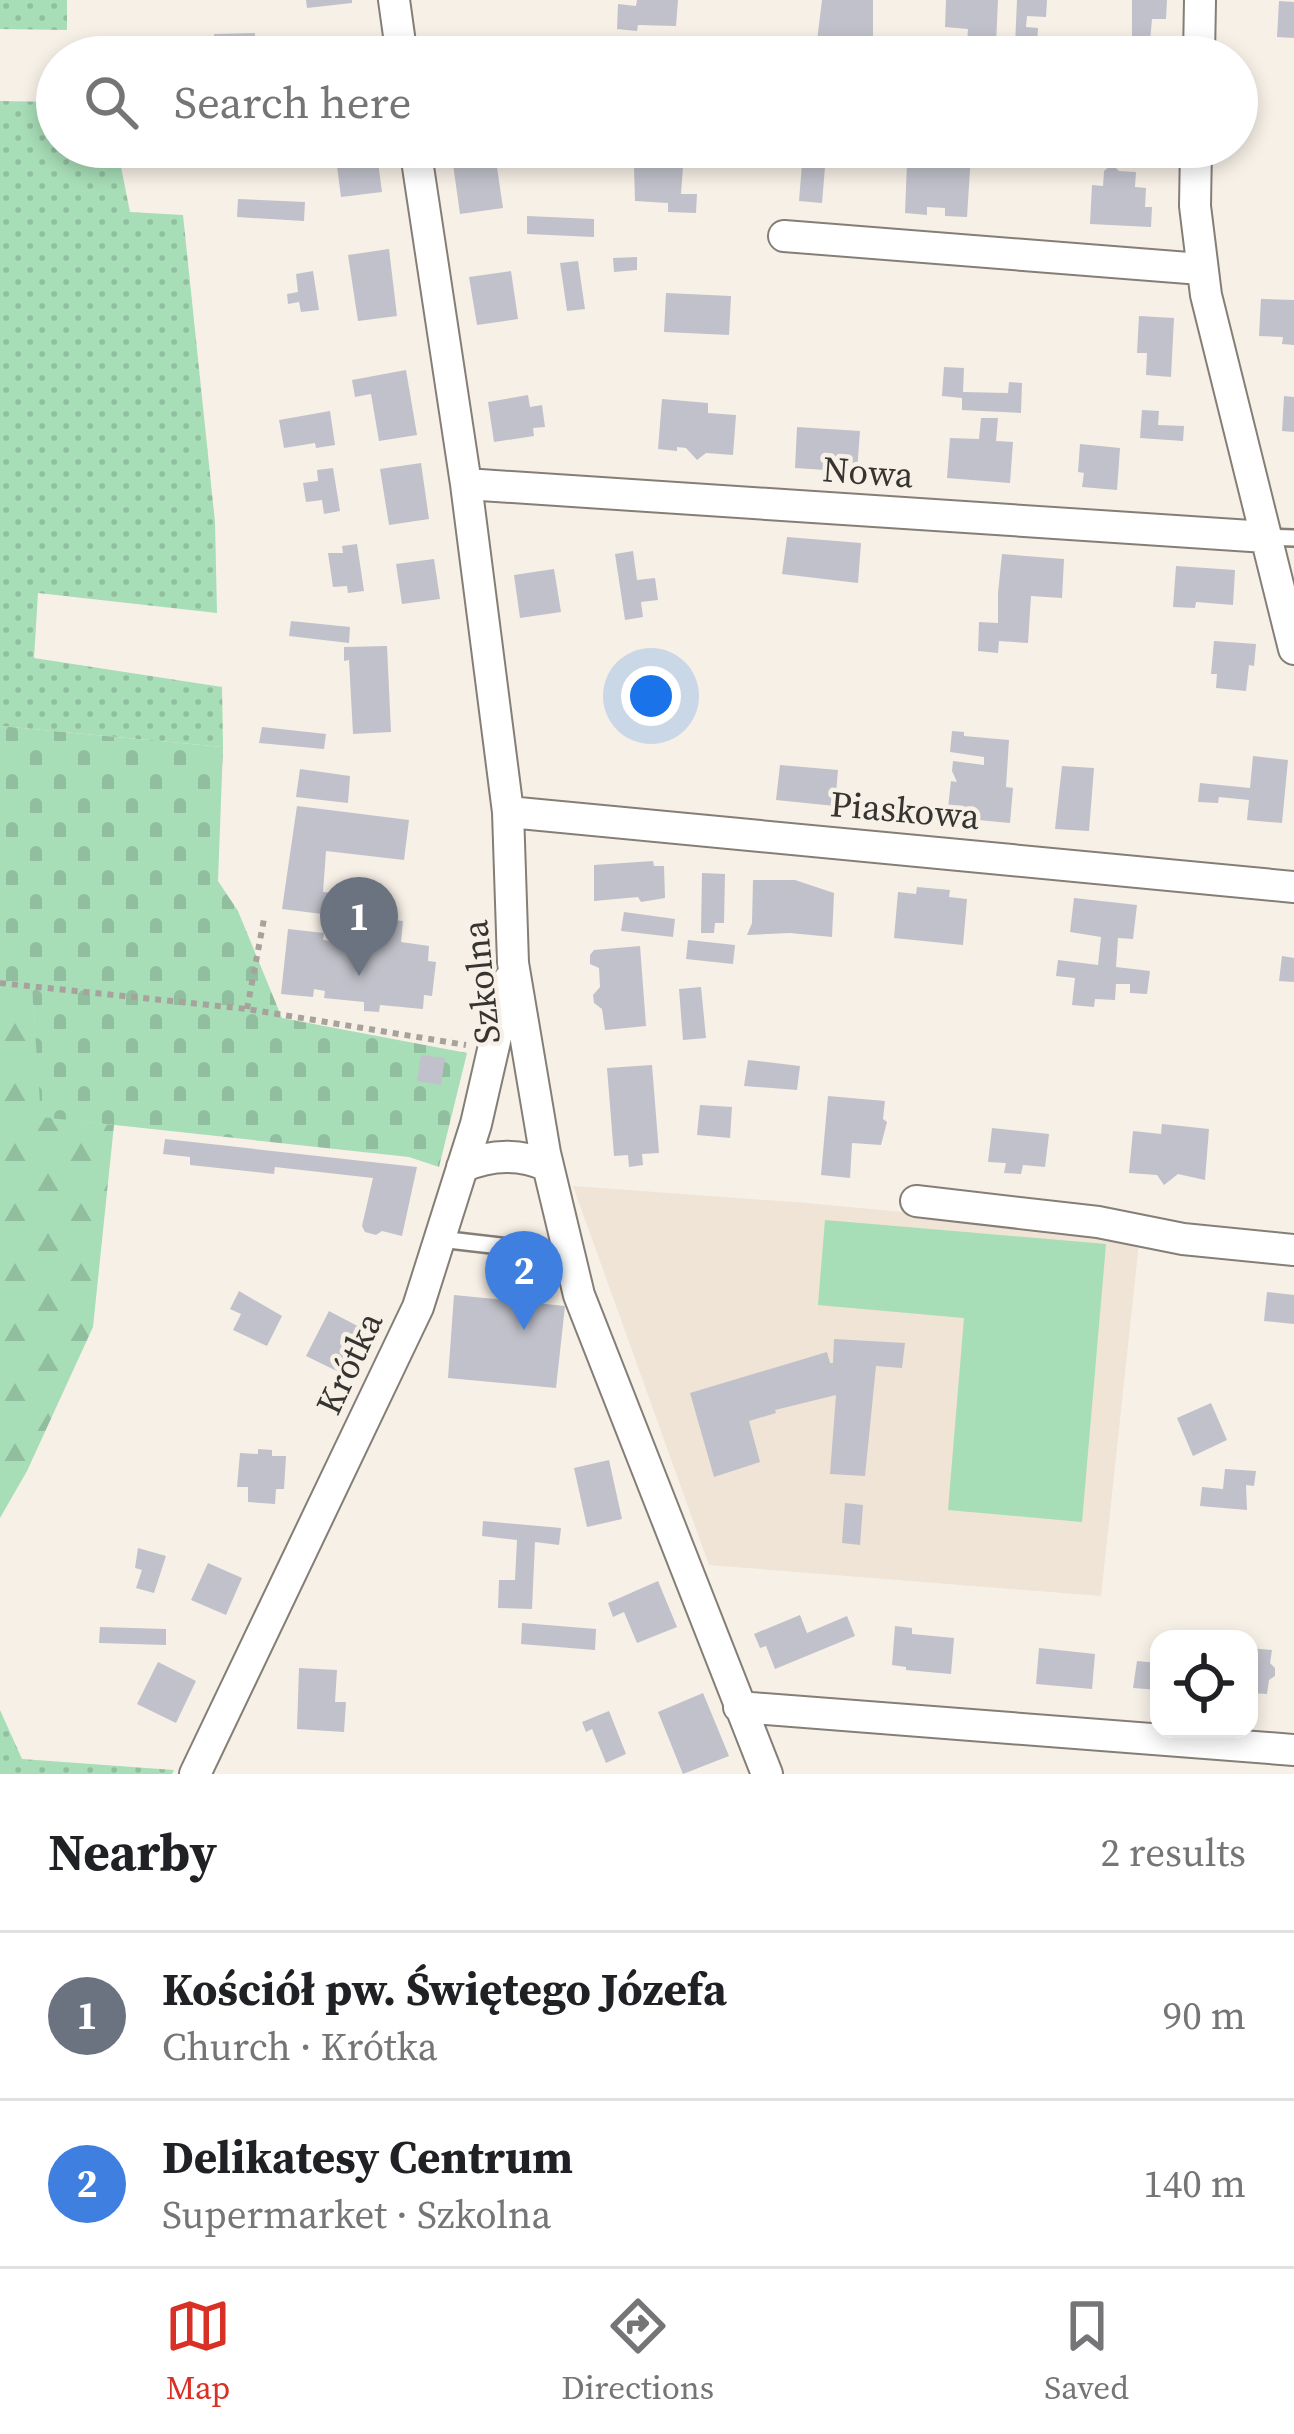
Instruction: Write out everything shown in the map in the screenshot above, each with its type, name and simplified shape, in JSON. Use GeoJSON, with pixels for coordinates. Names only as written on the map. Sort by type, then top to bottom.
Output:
{"type":"FeatureCollection","features":[{"type":"Feature","properties":{"kind":"street"},"geometry":{"type":"LineString","coordinates":[[394,0],[399,36]]}},
{"type":"Feature","properties":{"kind":"street"},"geometry":{"type":"LineString","coordinates":[[1199,36],[1200,0]]}},
{"type":"Feature","properties":{"kind":"street","name":"Szkolna"},"geometry":{"type":"LineString","coordinates":[[419,168],[508,812],[513,963],[548,1166],[579,1295],[767,1774]]}},
{"type":"Feature","properties":{"kind":"street"},"geometry":{"type":"LineString","coordinates":[[1196,168],[1201,269],[1280,537],[1294,650]]}},
{"type":"Feature","properties":{"kind":"street"},"geometry":{"type":"LineString","coordinates":[[784,236],[1201,269]]}},
{"type":"Feature","properties":{"kind":"street","name":"Nowa"},"geometry":{"type":"LineString","coordinates":[[466,484],[1280,537]]}},
{"type":"Feature","properties":{"kind":"street","name":"Piaskowa"},"geometry":{"type":"LineString","coordinates":[[508,812],[1294,887]]}},
{"type":"Feature","properties":{"kind":"street","name":"Krótka"},"geometry":{"type":"LineString","coordinates":[[195,1774],[418,1307],[463,1167],[513,963]]}},
{"type":"Feature","properties":{"kind":"street"},"geometry":{"type":"LineString","coordinates":[[463,1167],[510,1156],[532,1158],[548,1166]]}},
{"type":"Feature","properties":{"kind":"street"},"geometry":{"type":"LineString","coordinates":[[916,1201],[1294,1250]]}},
{"type":"Feature","properties":{"kind":"street"},"geometry":{"type":"LineString","coordinates":[[739,1707],[1294,1750]]}},
{"type":"Feature","properties":{"kind":"lane"},"geometry":{"type":"LineString","coordinates":[[440,1239],[569,1254]]}},
{"type":"Feature","properties":{"kind":"path"},"geometry":{"type":"LineString","coordinates":[[247,1009],[263,920]]}},
{"type":"Feature","properties":{"kind":"path"},"geometry":{"type":"LineString","coordinates":[[0,983],[247,1009],[493,1049]]}},
{"type":"Feature","properties":{"kind":"shaded area"},"geometry":{"type":"Polygon","coordinates":[[[573,1186],[1140,1234],[1101,1596],[709,1565],[573,1186]]]}},
{"type":"Feature","properties":{"kind":"green space"},"geometry":{"type":"Polygon","coordinates":[[[0,0],[67,0],[67,30],[0,29],[0,0]]]}},
{"type":"Feature","properties":{"kind":"green space"},"geometry":{"type":"Polygon","coordinates":[[[0,101],[36,102],[36,168],[121,168],[130,212],[183,215],[215,522],[217,613],[38,593],[34,658],[222,687],[223,747],[0,726],[0,101]]]}},
{"type":"Feature","properties":{"kind":"green space"},"geometry":{"type":"Polygon","coordinates":[[[0,726],[223,747],[218,881],[238,911],[282,1018],[467,1053],[439,1167],[409,1157],[41,1117],[32,988],[0,985],[0,726]]]}},
{"type":"Feature","properties":{"kind":"green space"},"geometry":{"type":"Polygon","coordinates":[[[0,985],[32,987],[42,1116],[114,1125],[93,1327],[27,1471],[0,1518],[0,985]]]}},
{"type":"Feature","properties":{"kind":"green space"},"geometry":{"type":"Polygon","coordinates":[[[825,1220],[1106,1244],[1082,1522],[948,1510],[964,1318],[818,1305],[825,1220]]]}},
{"type":"Feature","properties":{"kind":"green space"},"geometry":{"type":"Polygon","coordinates":[[[0,1710],[22,1759],[174,1770],[172,1774],[0,1774],[0,1710]]]}},
{"type":"Feature","properties":{"kind":"building"},"geometry":{"type":"Polygon","coordinates":[[[306,0],[352,0],[352,3],[307,8],[306,0]]]}},
{"type":"Feature","properties":{"kind":"building"},"geometry":{"type":"Polygon","coordinates":[[[637,0],[678,0],[676,26],[617,29],[618,4],[636,6],[637,0]]]}},
{"type":"Feature","properties":{"kind":"building"},"geometry":{"type":"Polygon","coordinates":[[[822,0],[873,0],[873,36],[818,36],[822,0]]]}},
{"type":"Feature","properties":{"kind":"building"},"geometry":{"type":"Polygon","coordinates":[[[946,0],[998,0],[996,36],[968,36],[968,29],[945,27],[946,0]]]}},
{"type":"Feature","properties":{"kind":"building"},"geometry":{"type":"Polygon","coordinates":[[[1017,0],[1047,0],[1046,17],[1027,16],[1026,27],[1038,28],[1038,36],[1015,36],[1017,0]]]}},
{"type":"Feature","properties":{"kind":"building"},"geometry":{"type":"Polygon","coordinates":[[[1132,0],[1167,0],[1166,19],[1152,19],[1150,36],[1132,36],[1132,0]]]}},
{"type":"Feature","properties":{"kind":"building"},"geometry":{"type":"Polygon","coordinates":[[[1279,1],[1294,2],[1294,38],[1277,37],[1279,1]]]}},
{"type":"Feature","properties":{"kind":"building"},"geometry":{"type":"Polygon","coordinates":[[[255,33],[255,36],[214,36],[255,33]]]}},
{"type":"Feature","properties":{"kind":"building"},"geometry":{"type":"Polygon","coordinates":[[[337,168],[379,168],[382,192],[341,197],[337,168]]]}},
{"type":"Feature","properties":{"kind":"building"},"geometry":{"type":"Polygon","coordinates":[[[454,168],[497,168],[503,208],[460,214],[454,168]]]}},
{"type":"Feature","properties":{"kind":"building"},"geometry":{"type":"Polygon","coordinates":[[[634,168],[683,168],[681,194],[697,194],[696,213],[668,212],[668,203],[635,201],[634,168]]]}},
{"type":"Feature","properties":{"kind":"building"},"geometry":{"type":"Polygon","coordinates":[[[802,168],[825,168],[822,203],[799,201],[802,168]]]}},
{"type":"Feature","properties":{"kind":"building"},"geometry":{"type":"Polygon","coordinates":[[[907,168],[970,168],[967,217],[945,216],[945,208],[927,207],[927,215],[905,213],[907,168]]]}},
{"type":"Feature","properties":{"kind":"building"},"geometry":{"type":"Polygon","coordinates":[[[1104,171],[1136,172],[1135,187],[1146,188],[1145,207],[1152,207],[1151,227],[1090,224],[1092,185],[1103,186],[1104,171]]]}},
{"type":"Feature","properties":{"kind":"building"},"geometry":{"type":"Polygon","coordinates":[[[238,199],[305,202],[304,221],[237,217],[238,199]]]}},
{"type":"Feature","properties":{"kind":"building"},"geometry":{"type":"Polygon","coordinates":[[[527,216],[594,219],[594,237],[527,234],[527,216]]]}},
{"type":"Feature","properties":{"kind":"building"},"geometry":{"type":"Polygon","coordinates":[[[389,249],[397,316],[358,321],[348,255],[389,249]]]}},
{"type":"Feature","properties":{"kind":"building"},"geometry":{"type":"Polygon","coordinates":[[[637,257],[637,270],[614,272],[613,258],[637,257]]]}},
{"type":"Feature","properties":{"kind":"building"},"geometry":{"type":"Polygon","coordinates":[[[578,261],[585,309],[567,311],[560,263],[578,261]]]}},
{"type":"Feature","properties":{"kind":"building"},"geometry":{"type":"Polygon","coordinates":[[[313,271],[319,310],[301,312],[299,302],[288,304],[287,294],[298,292],[296,274],[313,271]]]}},
{"type":"Feature","properties":{"kind":"building"},"geometry":{"type":"Polygon","coordinates":[[[511,271],[518,319],[477,325],[469,277],[511,271]]]}},
{"type":"Feature","properties":{"kind":"building"},"geometry":{"type":"Polygon","coordinates":[[[666,293],[731,296],[729,335],[664,332],[666,293]]]}},
{"type":"Feature","properties":{"kind":"building"},"geometry":{"type":"Polygon","coordinates":[[[1261,299],[1294,300],[1294,345],[1282,344],[1283,337],[1259,336],[1261,299]]]}},
{"type":"Feature","properties":{"kind":"building"},"geometry":{"type":"Polygon","coordinates":[[[1139,316],[1174,318],[1171,377],[1146,375],[1147,353],[1137,353],[1139,316]]]}},
{"type":"Feature","properties":{"kind":"building"},"geometry":{"type":"Polygon","coordinates":[[[944,367],[964,368],[963,392],[1008,393],[1009,382],[1022,383],[1021,413],[962,410],[962,398],[942,396],[944,367]]]}},
{"type":"Feature","properties":{"kind":"building"},"geometry":{"type":"Polygon","coordinates":[[[406,370],[417,435],[379,441],[371,394],[355,397],[352,380],[406,370]]]}},
{"type":"Feature","properties":{"kind":"building"},"geometry":{"type":"Polygon","coordinates":[[[528,395],[530,407],[542,405],[545,427],[533,428],[534,436],[494,442],[488,402],[528,395]]]}},
{"type":"Feature","properties":{"kind":"building"},"geometry":{"type":"Polygon","coordinates":[[[1284,396],[1294,397],[1294,432],[1282,431],[1284,396]]]}},
{"type":"Feature","properties":{"kind":"building"},"geometry":{"type":"Polygon","coordinates":[[[662,399],[708,403],[708,413],[736,415],[733,455],[706,453],[697,460],[686,448],[658,449],[662,399]]]}},
{"type":"Feature","properties":{"kind":"building"},"geometry":{"type":"Polygon","coordinates":[[[1142,410],[1159,411],[1158,425],[1184,426],[1183,441],[1140,438],[1142,410]]]}},
{"type":"Feature","properties":{"kind":"building"},"geometry":{"type":"Polygon","coordinates":[[[330,411],[335,445],[284,448],[279,420],[330,411]]]}},
{"type":"Feature","properties":{"kind":"building"},"geometry":{"type":"Polygon","coordinates":[[[981,418],[998,418],[996,441],[1013,442],[1010,483],[947,478],[950,438],[979,439],[981,418]]]}},
{"type":"Feature","properties":{"kind":"building"},"geometry":{"type":"Polygon","coordinates":[[[797,427],[860,431],[857,472],[795,468],[797,427]]]}},
{"type":"Feature","properties":{"kind":"building"},"geometry":{"type":"Polygon","coordinates":[[[1080,444],[1120,448],[1117,490],[1082,487],[1080,444]]]}},
{"type":"Feature","properties":{"kind":"building"},"geometry":{"type":"Polygon","coordinates":[[[421,463],[429,519],[389,525],[380,469],[421,463]]]}},
{"type":"Feature","properties":{"kind":"building"},"geometry":{"type":"Polygon","coordinates":[[[333,468],[340,511],[324,514],[322,500],[306,502],[303,483],[318,481],[317,470],[333,468]]]}},
{"type":"Feature","properties":{"kind":"building"},"geometry":{"type":"Polygon","coordinates":[[[787,537],[861,543],[858,583],[782,574],[787,537]]]}},
{"type":"Feature","properties":{"kind":"building"},"geometry":{"type":"Polygon","coordinates":[[[357,544],[364,591],[348,593],[347,586],[333,587],[328,553],[343,553],[342,546],[357,544]]]}},
{"type":"Feature","properties":{"kind":"building"},"geometry":{"type":"Polygon","coordinates":[[[633,551],[637,580],[655,578],[658,600],[641,602],[643,617],[625,620],[615,554],[633,551]]]}},
{"type":"Feature","properties":{"kind":"building"},"geometry":{"type":"Polygon","coordinates":[[[1002,554],[1064,559],[1062,598],[1031,596],[1028,643],[999,641],[998,653],[978,651],[979,622],[998,623],[1002,554]]]}},
{"type":"Feature","properties":{"kind":"building"},"geometry":{"type":"Polygon","coordinates":[[[434,559],[440,599],[402,604],[396,564],[434,559]]]}},
{"type":"Feature","properties":{"kind":"building"},"geometry":{"type":"Polygon","coordinates":[[[1176,566],[1235,570],[1233,605],[1196,602],[1195,608],[1173,607],[1176,566]]]}},
{"type":"Feature","properties":{"kind":"building"},"geometry":{"type":"Polygon","coordinates":[[[554,569],[561,612],[520,618],[514,575],[554,569]]]}},
{"type":"Feature","properties":{"kind":"building"},"geometry":{"type":"Polygon","coordinates":[[[291,621],[350,627],[349,643],[289,636],[291,621]]]}},
{"type":"Feature","properties":{"kind":"building"},"geometry":{"type":"Polygon","coordinates":[[[1214,641],[1256,644],[1246,691],[1216,688],[1217,674],[1211,674],[1214,641]]]}},
{"type":"Feature","properties":{"kind":"building"},"geometry":{"type":"Polygon","coordinates":[[[387,646],[391,732],[353,734],[349,660],[344,661],[344,647],[387,646]]]}},
{"type":"Feature","properties":{"kind":"building"},"geometry":{"type":"Polygon","coordinates":[[[262,727],[326,734],[324,749],[259,743],[262,727]]]}},
{"type":"Feature","properties":{"kind":"building"},"geometry":{"type":"Polygon","coordinates":[[[952,731],[1009,740],[1010,823],[947,817],[951,781],[957,782],[953,761],[984,765],[984,757],[950,752],[952,731]]]}},
{"type":"Feature","properties":{"kind":"building"},"geometry":{"type":"Polygon","coordinates":[[[1253,756],[1288,760],[1282,823],[1247,820],[1249,800],[1219,797],[1218,803],[1198,802],[1200,783],[1250,788],[1253,756]]]}},
{"type":"Feature","properties":{"kind":"building"},"geometry":{"type":"Polygon","coordinates":[[[780,765],[838,770],[835,806],[776,800],[780,765]]]}},
{"type":"Feature","properties":{"kind":"building"},"geometry":{"type":"Polygon","coordinates":[[[1062,766],[1094,768],[1089,831],[1055,829],[1062,766]]]}},
{"type":"Feature","properties":{"kind":"building"},"geometry":{"type":"Polygon","coordinates":[[[300,769],[350,776],[348,803],[296,797],[300,769]]]}},
{"type":"Feature","properties":{"kind":"building"},"geometry":{"type":"Polygon","coordinates":[[[297,806],[409,820],[404,860],[326,851],[323,892],[333,893],[330,915],[282,909],[297,806]]]}},
{"type":"Feature","properties":{"kind":"building"},"geometry":{"type":"Polygon","coordinates":[[[653,861],[654,866],[664,866],[665,898],[594,901],[594,865],[653,861]]]}},
{"type":"Feature","properties":{"kind":"building"},"geometry":{"type":"Polygon","coordinates":[[[702,873],[725,874],[724,923],[715,923],[714,933],[701,933],[702,873]]]}},
{"type":"Feature","properties":{"kind":"building"},"geometry":{"type":"Polygon","coordinates":[[[753,880],[795,880],[834,893],[832,937],[747,935],[752,923],[753,880]]]}},
{"type":"Feature","properties":{"kind":"building"},"geometry":{"type":"Polygon","coordinates":[[[917,887],[950,890],[949,897],[967,899],[963,945],[894,938],[898,892],[916,894],[917,887]]]}},
{"type":"Feature","properties":{"kind":"building"},"geometry":{"type":"Polygon","coordinates":[[[1074,898],[1137,905],[1133,939],[1118,938],[1116,967],[1150,971],[1147,994],[1130,993],[1130,984],[1116,984],[1115,1000],[1095,999],[1094,1007],[1072,1005],[1075,978],[1056,976],[1058,960],[1098,965],[1101,937],[1070,932],[1074,898]]]}},
{"type":"Feature","properties":{"kind":"building"},"geometry":{"type":"Polygon","coordinates":[[[624,912],[675,919],[673,937],[621,931],[624,912]]]}},
{"type":"Feature","properties":{"kind":"building"},"geometry":{"type":"Polygon","coordinates":[[[361,916],[403,921],[401,942],[429,946],[428,961],[436,962],[432,996],[424,995],[423,1009],[380,1005],[379,1012],[364,1011],[364,1002],[324,998],[325,991],[314,989],[313,997],[281,994],[288,929],[324,933],[323,940],[331,941],[333,935],[358,937],[361,916]]]}},
{"type":"Feature","properties":{"kind":"building"},"geometry":{"type":"Polygon","coordinates":[[[688,940],[735,945],[733,964],[686,959],[688,940]]]}},
{"type":"Feature","properties":{"kind":"building"},"geometry":{"type":"Polygon","coordinates":[[[640,946],[646,1026],[605,1030],[602,1009],[593,995],[600,987],[599,968],[590,964],[590,955],[594,950],[640,946]]]}},
{"type":"Feature","properties":{"kind":"building"},"geometry":{"type":"Polygon","coordinates":[[[1282,956],[1294,958],[1294,982],[1279,981],[1282,956]]]}},
{"type":"Feature","properties":{"kind":"building"},"geometry":{"type":"Polygon","coordinates":[[[701,987],[706,1038],[683,1040],[679,989],[701,987]]]}},
{"type":"Feature","properties":{"kind":"building"},"geometry":{"type":"Polygon","coordinates":[[[421,1055],[445,1058],[441,1085],[417,1081],[421,1055]]]}},
{"type":"Feature","properties":{"kind":"building"},"geometry":{"type":"Polygon","coordinates":[[[748,1060],[800,1066],[797,1090],[744,1086],[748,1060]]]}},
{"type":"Feature","properties":{"kind":"building"},"geometry":{"type":"Polygon","coordinates":[[[652,1065],[659,1153],[642,1154],[643,1165],[629,1167],[628,1155],[614,1156],[607,1068],[652,1065]]]}},
{"type":"Feature","properties":{"kind":"building"},"geometry":{"type":"Polygon","coordinates":[[[828,1096],[885,1101],[883,1119],[887,1122],[881,1145],[852,1143],[850,1178],[821,1175],[828,1096]]]}},
{"type":"Feature","properties":{"kind":"building"},"geometry":{"type":"Polygon","coordinates":[[[700,1105],[732,1107],[730,1138],[697,1135],[700,1105]]]}},
{"type":"Feature","properties":{"kind":"building"},"geometry":{"type":"Polygon","coordinates":[[[1162,1124],[1209,1129],[1205,1180],[1178,1174],[1164,1185],[1157,1175],[1129,1173],[1133,1131],[1161,1134],[1162,1124]]]}},
{"type":"Feature","properties":{"kind":"building"},"geometry":{"type":"Polygon","coordinates":[[[992,1128],[1049,1134],[1045,1167],[1023,1165],[1021,1174],[1004,1173],[1006,1163],[988,1162],[992,1128]]]}},
{"type":"Feature","properties":{"kind":"building"},"geometry":{"type":"Polygon","coordinates":[[[165,1139],[417,1167],[402,1236],[382,1231],[376,1235],[362,1226],[373,1178],[275,1167],[274,1174],[190,1165],[190,1157],[163,1154],[165,1139]]]}},
{"type":"Feature","properties":{"kind":"building"},"geometry":{"type":"Polygon","coordinates":[[[239,1291],[282,1316],[267,1346],[233,1330],[241,1314],[230,1309],[239,1291]]]}},
{"type":"Feature","properties":{"kind":"building"},"geometry":{"type":"Polygon","coordinates":[[[1267,1292],[1294,1295],[1294,1324],[1264,1321],[1267,1292]]]}},
{"type":"Feature","properties":{"kind":"building"},"geometry":{"type":"Polygon","coordinates":[[[454,1295],[565,1306],[556,1388],[448,1378],[454,1295]]]}},
{"type":"Feature","properties":{"kind":"building"},"geometry":{"type":"Polygon","coordinates":[[[329,1311],[367,1331],[345,1375],[306,1356],[329,1311]]]}},
{"type":"Feature","properties":{"kind":"building"},"geometry":{"type":"Polygon","coordinates":[[[834,1339],[905,1343],[902,1368],[876,1366],[865,1476],[830,1474],[836,1395],[749,1421],[760,1462],[714,1477],[690,1393],[827,1352],[833,1363],[834,1339]]]}},
{"type":"Feature","properties":{"kind":"building"},"geometry":{"type":"Polygon","coordinates":[[[1211,1403],[1227,1440],[1193,1456],[1177,1418],[1211,1403]]]}},
{"type":"Feature","properties":{"kind":"building"},"geometry":{"type":"Polygon","coordinates":[[[258,1449],[286,1456],[284,1489],[276,1489],[275,1504],[248,1502],[248,1487],[237,1487],[240,1453],[258,1454],[258,1449]]]}},
{"type":"Feature","properties":{"kind":"building"},"geometry":{"type":"Polygon","coordinates":[[[609,1460],[622,1519],[587,1527],[574,1468],[609,1460]]]}},
{"type":"Feature","properties":{"kind":"building"},"geometry":{"type":"Polygon","coordinates":[[[1225,1469],[1256,1471],[1254,1486],[1246,1485],[1247,1510],[1200,1506],[1202,1487],[1223,1489],[1225,1469]]]}},
{"type":"Feature","properties":{"kind":"building"},"geometry":{"type":"Polygon","coordinates":[[[845,1503],[863,1505],[860,1545],[842,1543],[845,1503]]]}},
{"type":"Feature","properties":{"kind":"building"},"geometry":{"type":"Polygon","coordinates":[[[483,1521],[561,1528],[559,1545],[535,1542],[532,1609],[498,1608],[499,1580],[515,1580],[517,1540],[482,1536],[483,1521]]]}},
{"type":"Feature","properties":{"kind":"building"},"geometry":{"type":"Polygon","coordinates":[[[138,1548],[166,1556],[154,1593],[136,1588],[142,1570],[135,1568],[138,1548]]]}},
{"type":"Feature","properties":{"kind":"building"},"geometry":{"type":"Polygon","coordinates":[[[208,1563],[242,1578],[226,1615],[191,1600],[208,1563]]]}},
{"type":"Feature","properties":{"kind":"building"},"geometry":{"type":"Polygon","coordinates":[[[658,1581],[677,1627],[637,1643],[624,1612],[613,1617],[608,1603],[658,1581]]]}},
{"type":"Feature","properties":{"kind":"building"},"geometry":{"type":"Polygon","coordinates":[[[800,1615],[807,1633],[847,1616],[855,1636],[775,1669],[766,1646],[760,1648],[754,1634],[800,1615]]]}},
{"type":"Feature","properties":{"kind":"building"},"geometry":{"type":"Polygon","coordinates":[[[522,1623],[596,1629],[595,1650],[521,1644],[522,1623]]]}},
{"type":"Feature","properties":{"kind":"building"},"geometry":{"type":"Polygon","coordinates":[[[895,1626],[912,1628],[912,1634],[954,1638],[951,1674],[892,1665],[895,1626]]]}},
{"type":"Feature","properties":{"kind":"building"},"geometry":{"type":"Polygon","coordinates":[[[100,1627],[166,1629],[166,1645],[99,1643],[100,1627]]]}},
{"type":"Feature","properties":{"kind":"building"},"geometry":{"type":"Polygon","coordinates":[[[1039,1648],[1095,1654],[1092,1689],[1036,1684],[1039,1648]]]}},
{"type":"Feature","properties":{"kind":"building"},"geometry":{"type":"Polygon","coordinates":[[[1258,1649],[1272,1650],[1275,1676],[1269,1680],[1267,1694],[1258,1694],[1258,1649]]]}},
{"type":"Feature","properties":{"kind":"building"},"geometry":{"type":"Polygon","coordinates":[[[1137,1661],[1150,1662],[1150,1689],[1133,1688],[1137,1661]]]}},
{"type":"Feature","properties":{"kind":"building"},"geometry":{"type":"Polygon","coordinates":[[[158,1662],[196,1681],[176,1723],[137,1704],[158,1662]]]}},
{"type":"Feature","properties":{"kind":"building"},"geometry":{"type":"Polygon","coordinates":[[[299,1668],[337,1670],[335,1702],[346,1702],[344,1732],[297,1729],[299,1668]]]}},
{"type":"Feature","properties":{"kind":"building"},"geometry":{"type":"Polygon","coordinates":[[[703,1693],[729,1756],[683,1774],[658,1712],[703,1693]]]}},
{"type":"Feature","properties":{"kind":"building"},"geometry":{"type":"Polygon","coordinates":[[[609,1711],[626,1754],[606,1763],[592,1729],[586,1732],[582,1722],[609,1711]]]}},
{"type":"Feature","properties":{"kind":"place","name":"Kościół pw. Świętego Józefa"},"geometry":{"type":"Point","coordinates":[359,976]}},
{"type":"Feature","properties":{"kind":"place","name":"Delikatesy Centrum"},"geometry":{"type":"Point","coordinates":[524,1330]}}]}
